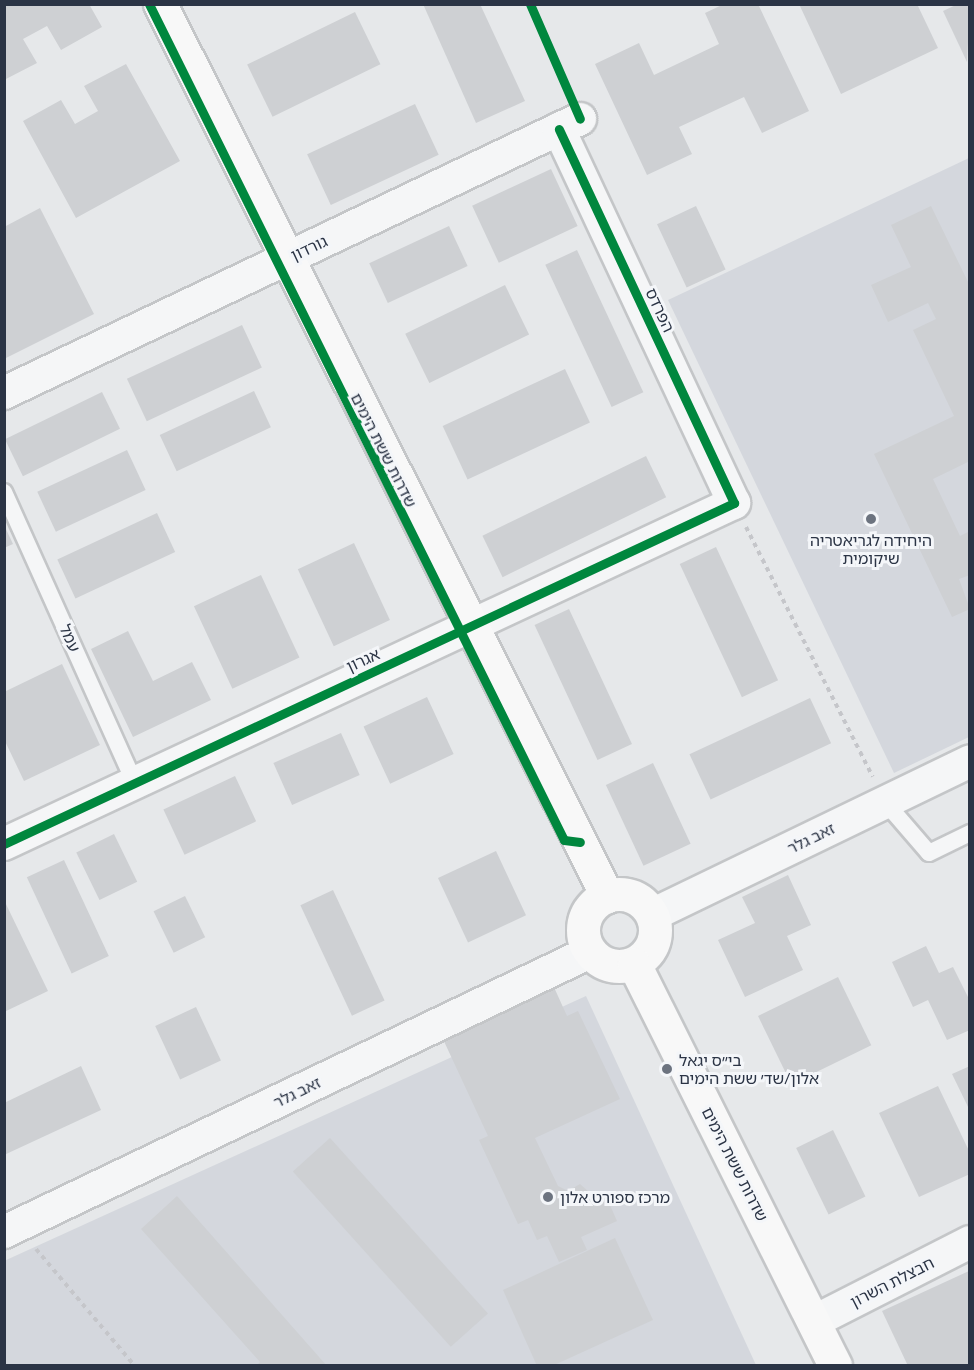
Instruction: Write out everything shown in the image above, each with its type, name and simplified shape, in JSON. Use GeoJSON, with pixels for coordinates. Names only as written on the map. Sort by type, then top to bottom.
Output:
{"type":"FeatureCollection","features":[{"type":"Feature","properties":{"kind":"street","name":"שדרות ששת הימים"},"geometry":{"type":"LineString","coordinates":[[160,4],[607,896]]}},
{"type":"Feature","properties":{"kind":"street","name":"גורדון"},"geometry":{"type":"LineString","coordinates":[[4,393],[570,124]]}},
{"type":"Feature","properties":{"kind":"street","name":"הפרדס"},"geometry":{"type":"LineString","coordinates":[[570,124],[734,503]]}},
{"type":"Feature","properties":{"kind":"street","name":"אגרון"},"geometry":{"type":"LineString","coordinates":[[4,844],[734,503]]}},
{"type":"Feature","properties":{"kind":"street","name":"זאב גלר"},"geometry":{"type":"LineString","coordinates":[[652,915],[969,761]]}},
{"type":"Feature","properties":{"kind":"street"},"geometry":{"type":"LineString","coordinates":[[607,896],[633,897],[652,915],[653,943],[634,963],[605,964],[590,952],[584,920],[607,896]]}},
{"type":"Feature","properties":{"kind":"street","name":"זאב גלר"},"geometry":{"type":"LineString","coordinates":[[11,1230],[590,952]]}},
{"type":"Feature","properties":{"kind":"street","name":"שדרות ששת הימים"},"geometry":{"type":"LineString","coordinates":[[634,963],[835,1365]]}},
{"type":"Feature","properties":{"kind":"street","name":"חבצלת השרון"},"geometry":{"type":"LineString","coordinates":[[815,1321],[969,1242]]}},
{"type":"Feature","properties":{"kind":"lane","name":"עמל"},"geometry":{"type":"LineString","coordinates":[[4,492],[135,783]]}},
{"type":"Feature","properties":{"kind":"lane"},"geometry":{"type":"LineString","coordinates":[[885,802],[929,853],[969,833]]}},
{"type":"Feature","properties":{"kind":"path"},"geometry":{"type":"LineString","coordinates":[[734,503],[885,802]]}},
{"type":"Feature","properties":{"kind":"path"},"geometry":{"type":"LineString","coordinates":[[11,1230],[135,1365]]}},
{"type":"Feature","properties":{"kind":"shaded area","name":"היחידה לגריאטריה שיקומית"},"geometry":{"type":"Polygon","coordinates":[[[969,158],[969,737],[894,773],[668,300],[969,158]]]}},
{"type":"Feature","properties":{"kind":"shaded area"},"geometry":{"type":"Polygon","coordinates":[[[586,996],[756,1365],[5,1365],[4,1261],[586,996]]]}},
{"type":"Feature","properties":{"kind":"building"},"geometry":{"type":"Polygon","coordinates":[[[4,4],[89,4],[102,27],[61,50],[47,26],[23,39],[37,63],[4,80],[4,4]]]}},
{"type":"Feature","properties":{"kind":"building"},"geometry":{"type":"Polygon","coordinates":[[[423,4],[480,4],[525,101],[476,123],[423,4]]]}},
{"type":"Feature","properties":{"kind":"building"},"geometry":{"type":"Polygon","coordinates":[[[724,4],[758,4],[809,111],[762,133],[744,97],[679,127],[692,154],[647,175],[595,64],[639,43],[654,75],[719,44],[705,13],[724,4]]]}},
{"type":"Feature","properties":{"kind":"building"},"geometry":{"type":"Polygon","coordinates":[[[799,4],[917,4],[938,48],[841,94],[799,4]]]}},
{"type":"Feature","properties":{"kind":"building"},"geometry":{"type":"Polygon","coordinates":[[[958,4],[970,4],[967,62],[943,11],[958,4]]]}},
{"type":"Feature","properties":{"kind":"building"},"geometry":{"type":"Polygon","coordinates":[[[355,12],[380,64],[273,117],[247,65],[355,12]]]}},
{"type":"Feature","properties":{"kind":"building"},"geometry":{"type":"Polygon","coordinates":[[[126,64],[180,161],[76,218],[23,121],[61,100],[75,124],[98,111],[84,86],[126,64]]]}},
{"type":"Feature","properties":{"kind":"building"},"geometry":{"type":"Polygon","coordinates":[[[415,104],[439,155],[331,205],[307,154],[415,104]]]}},
{"type":"Feature","properties":{"kind":"building"},"geometry":{"type":"Polygon","coordinates":[[[551,169],[578,226],[499,263],[472,206],[551,169]]]}},
{"type":"Feature","properties":{"kind":"building"},"geometry":{"type":"Polygon","coordinates":[[[696,206],[726,269],[687,288],[657,224],[696,206]]]}},
{"type":"Feature","properties":{"kind":"building"},"geometry":{"type":"Polygon","coordinates":[[[931,206],[970,286],[970,461],[933,479],[960,536],[970,531],[970,575],[959,579],[970,609],[952,617],[874,454],[954,416],[913,330],[936,319],[928,303],[888,322],[871,285],[911,267],[891,225],[931,206]]]}},
{"type":"Feature","properties":{"kind":"building"},"geometry":{"type":"Polygon","coordinates":[[[40,208],[94,314],[4,359],[4,227],[40,208]]]}},
{"type":"Feature","properties":{"kind":"building"},"geometry":{"type":"Polygon","coordinates":[[[449,226],[468,266],[388,303],[369,263],[449,226]]]}},
{"type":"Feature","properties":{"kind":"building"},"geometry":{"type":"Polygon","coordinates":[[[577,250],[643,392],[612,407],[545,265],[577,250]]]}},
{"type":"Feature","properties":{"kind":"building"},"geometry":{"type":"Polygon","coordinates":[[[505,285],[529,334],[429,383],[405,334],[505,285]]]}},
{"type":"Feature","properties":{"kind":"building"},"geometry":{"type":"Polygon","coordinates":[[[242,325],[262,368],[147,421],[127,379],[242,325]]]}},
{"type":"Feature","properties":{"kind":"building"},"geometry":{"type":"Polygon","coordinates":[[[565,369],[590,422],[468,480],[443,426],[565,369]]]}},
{"type":"Feature","properties":{"kind":"building"},"geometry":{"type":"Polygon","coordinates":[[[254,391],[271,427],[177,471],[160,435],[254,391]]]}},
{"type":"Feature","properties":{"kind":"building"},"geometry":{"type":"Polygon","coordinates":[[[102,392],[120,429],[23,476],[5,439],[102,392]]]}},
{"type":"Feature","properties":{"kind":"building"},"geometry":{"type":"Polygon","coordinates":[[[127,450],[146,490],[56,532],[37,492],[127,450]]]}},
{"type":"Feature","properties":{"kind":"building"},"geometry":{"type":"Polygon","coordinates":[[[646,456],[666,497],[503,577],[482,536],[646,456]]]}},
{"type":"Feature","properties":{"kind":"building"},"geometry":{"type":"Polygon","coordinates":[[[157,513],[175,552],[75,598],[57,559],[157,513]]]}},
{"type":"Feature","properties":{"kind":"building"},"geometry":{"type":"Polygon","coordinates":[[[4,525],[13,544],[4,548],[4,525]]]}},
{"type":"Feature","properties":{"kind":"building"},"geometry":{"type":"Polygon","coordinates":[[[354,543],[390,620],[334,646],[298,569],[354,543]]]}},
{"type":"Feature","properties":{"kind":"building"},"geometry":{"type":"Polygon","coordinates":[[[716,547],[778,680],[742,697],[680,564],[716,547]]]}},
{"type":"Feature","properties":{"kind":"building"},"geometry":{"type":"Polygon","coordinates":[[[261,575],[299,657],[232,689],[194,606],[261,575]]]}},
{"type":"Feature","properties":{"kind":"building"},"geometry":{"type":"Polygon","coordinates":[[[569,609],[632,744],[598,760],[535,625],[569,609]]]}},
{"type":"Feature","properties":{"kind":"building"},"geometry":{"type":"Polygon","coordinates":[[[128,631],[153,681],[192,662],[211,700],[133,737],[91,649],[128,631]]]}},
{"type":"Feature","properties":{"kind":"building"},"geometry":{"type":"Polygon","coordinates":[[[62,664],[100,745],[24,781],[4,739],[4,692],[62,664]]]}},
{"type":"Feature","properties":{"kind":"building"},"geometry":{"type":"Polygon","coordinates":[[[427,697],[454,754],[390,784],[364,727],[427,697]]]}},
{"type":"Feature","properties":{"kind":"building"},"geometry":{"type":"Polygon","coordinates":[[[810,698],[831,743],[711,800],[689,754],[810,698]]]}},
{"type":"Feature","properties":{"kind":"building"},"geometry":{"type":"Polygon","coordinates":[[[341,733],[360,775],[292,805],[273,763],[341,733]]]}},
{"type":"Feature","properties":{"kind":"building"},"geometry":{"type":"Polygon","coordinates":[[[653,763],[691,844],[643,866],[606,785],[653,763]]]}},
{"type":"Feature","properties":{"kind":"building"},"geometry":{"type":"Polygon","coordinates":[[[235,776],[256,821],[185,855],[163,809],[235,776]]]}},
{"type":"Feature","properties":{"kind":"building"},"geometry":{"type":"Polygon","coordinates":[[[114,834],[137,882],[99,900],[76,852],[114,834]]]}},
{"type":"Feature","properties":{"kind":"building"},"geometry":{"type":"Polygon","coordinates":[[[496,851],[526,915],[468,942],[438,878],[496,851]]]}},
{"type":"Feature","properties":{"kind":"building"},"geometry":{"type":"Polygon","coordinates":[[[64,860],[109,956],[72,973],[27,877],[64,860]]]}},
{"type":"Feature","properties":{"kind":"building"},"geometry":{"type":"Polygon","coordinates":[[[788,875],[811,925],[787,936],[803,970],[745,997],[718,940],[755,923],[742,897],[788,875]]]}},
{"type":"Feature","properties":{"kind":"building"},"geometry":{"type":"Polygon","coordinates":[[[333,890],[385,1001],[352,1016],[300,905],[333,890]]]}},
{"type":"Feature","properties":{"kind":"building"},"geometry":{"type":"Polygon","coordinates":[[[185,896],[205,937],[174,953],[154,911],[185,896]]]}},
{"type":"Feature","properties":{"kind":"building"},"geometry":{"type":"Polygon","coordinates":[[[4,900],[48,991],[4,1012],[4,900]]]}},
{"type":"Feature","properties":{"kind":"building"},"geometry":{"type":"Polygon","coordinates":[[[926,946],[939,973],[953,967],[970,1001],[970,1030],[947,1040],[928,1000],[913,1007],[892,962],[926,946]]]}},
{"type":"Feature","properties":{"kind":"building"},"geometry":{"type":"Polygon","coordinates":[[[838,977],[871,1045],[791,1084],[758,1016],[838,977]]]}},
{"type":"Feature","properties":{"kind":"building"},"geometry":{"type":"Polygon","coordinates":[[[553,985],[567,1016],[578,1011],[620,1099],[535,1138],[558,1186],[568,1191],[580,1184],[598,1200],[606,1196],[617,1221],[581,1237],[587,1250],[559,1262],[547,1236],[537,1240],[528,1220],[518,1224],[479,1140],[488,1136],[442,1037],[553,985]]]}},
{"type":"Feature","properties":{"kind":"building"},"geometry":{"type":"Polygon","coordinates":[[[196,1007],[221,1060],[180,1079],[155,1026],[196,1007]]]}},
{"type":"Feature","properties":{"kind":"building"},"geometry":{"type":"Polygon","coordinates":[[[81,1066],[101,1110],[4,1155],[4,1103],[81,1066]]]}},
{"type":"Feature","properties":{"kind":"building"},"geometry":{"type":"Polygon","coordinates":[[[970,1066],[970,1111],[952,1074],[970,1066]]]}},
{"type":"Feature","properties":{"kind":"building"},"geometry":{"type":"Polygon","coordinates":[[[938,1086],[970,1153],[970,1174],[919,1197],[879,1113],[938,1086]]]}},
{"type":"Feature","properties":{"kind":"building"},"geometry":{"type":"Polygon","coordinates":[[[833,1130],[865,1197],[829,1214],[796,1148],[833,1130]]]}},
{"type":"Feature","properties":{"kind":"building"},"geometry":{"type":"Polygon","coordinates":[[[330,1138],[488,1313],[451,1347],[293,1171],[330,1138]]]}},
{"type":"Feature","properties":{"kind":"building"},"geometry":{"type":"Polygon","coordinates":[[[177,1196],[327,1366],[256,1366],[260,1362],[141,1229],[177,1196]]]}},
{"type":"Feature","properties":{"kind":"building"},"geometry":{"type":"Polygon","coordinates":[[[615,1238],[653,1320],[552,1366],[537,1366],[503,1290],[615,1238]]]}},
{"type":"Feature","properties":{"kind":"building"},"geometry":{"type":"Polygon","coordinates":[[[969,1271],[970,1366],[908,1366],[882,1311],[969,1271]]]}},
{"type":"Feature","properties":{"kind":"cycle path"},"geometry":{"type":"LineString","coordinates":[[149,4],[564,840],[580,842]]}},
{"type":"Feature","properties":{"kind":"cycle path"},"geometry":{"type":"LineString","coordinates":[[530,4],[580,119]]}},
{"type":"Feature","properties":{"kind":"cycle path"},"geometry":{"type":"LineString","coordinates":[[4,844],[734,503],[559,129]]}},
{"type":"Feature","properties":{"kind":"place","name":"היחידה לגריאטריה שיקומית"},"geometry":{"type":"Point","coordinates":[871,519]}},
{"type":"Feature","properties":{"kind":"place","name":"בי״ס יגאל אלון/שד׳ ששת הימים"},"geometry":{"type":"Point","coordinates":[667,1069]}},
{"type":"Feature","properties":{"kind":"place","name":"מרכז ספורט אלון"},"geometry":{"type":"Point","coordinates":[548,1197]}}]}
